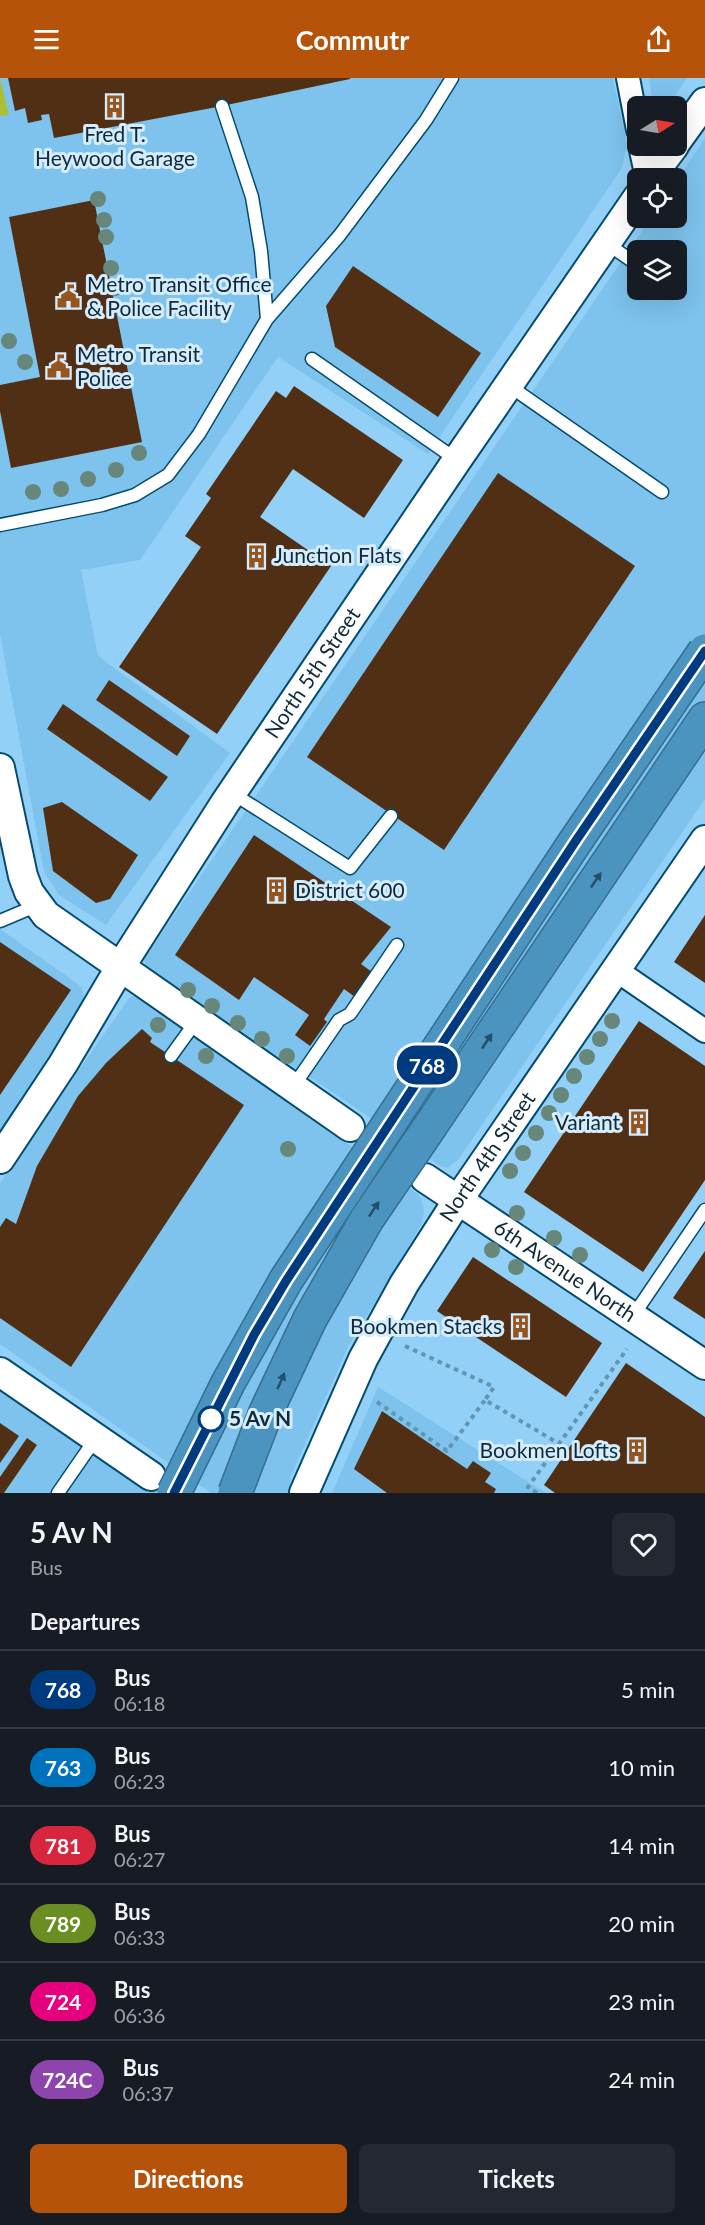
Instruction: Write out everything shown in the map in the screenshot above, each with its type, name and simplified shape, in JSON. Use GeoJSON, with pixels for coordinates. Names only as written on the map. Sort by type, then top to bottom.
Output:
{"type":"FeatureCollection","features":[{"type":"Feature","properties":{"kind":"highway"},"geometry":{"type":"LineString","coordinates":[[180,1493],[211,1418],[254,1335],[327,1217],[575,842],[705,651]]}},
{"type":"Feature","properties":{"kind":"highway"},"geometry":{"type":"LineString","coordinates":[[235,1493],[287,1365],[310,1319],[367,1219],[705,719]]}},
{"type":"Feature","properties":{"kind":"highway"},"geometry":{"type":"LineString","coordinates":[[162,1484],[211,1418]]}},
{"type":"Feature","properties":{"kind":"street"},"geometry":{"type":"LineString","coordinates":[[628,78],[631,96]]}},
{"type":"Feature","properties":{"kind":"street"},"geometry":{"type":"LineString","coordinates":[[687,127],[705,102]]}},
{"type":"Feature","properties":{"kind":"street"},"geometry":{"type":"LineString","coordinates":[[657,168],[666,156]]}},
{"type":"Feature","properties":{"kind":"street","name":"North 5th Street"},"geometry":{"type":"LineString","coordinates":[[0,1159],[63,1064],[121,966],[232,793],[627,213]]}},
{"type":"Feature","properties":{"kind":"street"},"geometry":{"type":"LineString","coordinates":[[0,768],[23,876],[29,892],[46,915],[350,1127]]}},
{"type":"Feature","properties":{"kind":"street","name":"North 4th Street"},"geometry":{"type":"LineString","coordinates":[[304,1493],[363,1359],[404,1284],[458,1200],[705,840]]}},
{"type":"Feature","properties":{"kind":"street"},"geometry":{"type":"LineString","coordinates":[[616,970],[705,1031]]}},
{"type":"Feature","properties":{"kind":"street","name":"6th Avenue North"},"geometry":{"type":"LineString","coordinates":[[425,1178],[705,1365]]}},
{"type":"Feature","properties":{"kind":"street"},"geometry":{"type":"LineString","coordinates":[[0,1372],[162,1484]]}},
{"type":"Feature","properties":{"kind":"lane"},"geometry":{"type":"LineString","coordinates":[[0,525],[102,506],[135,495],[168,475],[199,434],[267,319],[339,236],[426,120],[452,78]]}},
{"type":"Feature","properties":{"kind":"lane"},"geometry":{"type":"LineString","coordinates":[[222,106],[252,197],[261,251],[267,319]]}},
{"type":"Feature","properties":{"kind":"lane"},"geometry":{"type":"LineString","coordinates":[[606,243],[627,257]]}},
{"type":"Feature","properties":{"kind":"lane"},"geometry":{"type":"LineString","coordinates":[[312,359],[457,460]]}},
{"type":"Feature","properties":{"kind":"lane"},"geometry":{"type":"LineString","coordinates":[[508,385],[662,492]]}},
{"type":"Feature","properties":{"kind":"lane"},"geometry":{"type":"LineString","coordinates":[[232,793],[350,868],[391,816]]}},
{"type":"Feature","properties":{"kind":"lane"},"geometry":{"type":"LineString","coordinates":[[0,921],[38,905]]}},
{"type":"Feature","properties":{"kind":"lane"},"geometry":{"type":"LineString","coordinates":[[293,1087],[339,1020],[350,1014],[398,945]]}},
{"type":"Feature","properties":{"kind":"lane"},"geometry":{"type":"LineString","coordinates":[[171,1056],[197,1020]]}},
{"type":"Feature","properties":{"kind":"lane"},"geometry":{"type":"LineString","coordinates":[[633,1316],[705,1210]]}},
{"type":"Feature","properties":{"kind":"lane"},"geometry":{"type":"LineString","coordinates":[[58,1493],[96,1438]]}},
{"type":"Feature","properties":{"kind":"path"},"geometry":{"type":"LineString","coordinates":[[377,1402],[447,1451],[494,1387],[405,1346]]}},
{"type":"Feature","properties":{"kind":"path"},"geometry":{"type":"LineString","coordinates":[[537,1493],[528,1487],[627,1348]]}},
{"type":"Feature","properties":{"kind":"path"},"geometry":{"type":"LineString","coordinates":[[485,1400],[558,1443]]}},
{"type":"Feature","properties":{"kind":"shaded area"},"geometry":{"type":"Polygon","coordinates":[[[0,78],[613,78],[627,144],[622,168],[428,454],[278,357],[140,560],[81,570],[98,656],[230,753],[106,925],[59,895],[44,872],[0,634],[0,78]]]}},
{"type":"Feature","properties":{"kind":"shaded area"},"geometry":{"type":"Polygon","coordinates":[[[649,78],[687,78],[675,96],[652,96],[649,78]]]}},
{"type":"Feature","properties":{"kind":"shaded area"},"geometry":{"type":"Polygon","coordinates":[[[705,138],[705,799],[458,1160],[447,1168],[440,1166],[325,1087],[148,974],[144,959],[627,253],[627,300],[687,300],[687,240],[636,240],[644,228],[687,228],[687,168],[685,168],[705,138]]]}},
{"type":"Feature","properties":{"kind":"shaded area"},"geometry":{"type":"Polygon","coordinates":[[[0,929],[82,987],[84,999],[80,1013],[0,1140],[0,929]]]}},
{"type":"Feature","properties":{"kind":"shaded area"},"geometry":{"type":"Polygon","coordinates":[[[136,995],[144,997],[418,1194],[423,1204],[421,1225],[348,1347],[291,1476],[289,1493],[211,1493],[0,1344],[0,1183],[130,997],[136,995]]]}},
{"type":"Feature","properties":{"kind":"shaded area"},"geometry":{"type":"Polygon","coordinates":[[[0,1382],[159,1493],[0,1493],[0,1382]]]}},
{"type":"Feature","properties":{"kind":"shaded area"},"geometry":{"type":"Polygon","coordinates":[[[378,1387],[546,1493],[332,1493],[378,1387]]]}},
{"type":"Feature","properties":{"kind":"green space"},"geometry":{"type":"Polygon","coordinates":[[[0,78],[9,115],[0,116],[0,78]]]}},
{"type":"Feature","properties":{"kind":"building","name":"Fred T. Heywood Garage"},"geometry":{"type":"Polygon","coordinates":[[[8,78],[350,79],[54,138],[49,114],[41,115],[42,120],[28,123],[25,108],[15,111],[8,78]]]}},
{"type":"Feature","properties":{"kind":"building","name":"Metro Transit Office & Police Facility"},"geometry":{"type":"Polygon","coordinates":[[[94,200],[142,442],[11,468],[0,411],[0,385],[40,377],[9,217],[94,200]]]}},
{"type":"Feature","properties":{"kind":"building"},"geometry":{"type":"Polygon","coordinates":[[[353,266],[481,353],[438,417],[335,347],[326,306],[353,266]]]}},
{"type":"Feature","properties":{"kind":"building","name":"Junction Flats"},"geometry":{"type":"Polygon","coordinates":[[[294,386],[403,460],[364,518],[293,469],[260,517],[331,566],[217,734],[119,667],[201,547],[185,536],[211,498],[206,494],[276,391],[286,398],[294,386]]]}},
{"type":"Feature","properties":{"kind":"building"},"geometry":{"type":"Polygon","coordinates":[[[498,473],[635,566],[444,850],[307,757],[498,473]]]}},
{"type":"Feature","properties":{"kind":"building"},"geometry":{"type":"Polygon","coordinates":[[[109,680],[190,736],[177,756],[96,700],[109,680]]]}},
{"type":"Feature","properties":{"kind":"building"},"geometry":{"type":"Polygon","coordinates":[[[63,704],[168,777],[150,801],[47,729],[63,704]]]}},
{"type":"Feature","properties":{"kind":"building"},"geometry":{"type":"Polygon","coordinates":[[[62,802],[138,855],[110,899],[96,903],[53,871],[43,808],[62,802]]]}},
{"type":"Feature","properties":{"kind":"building","name":"District 600"},"geometry":{"type":"Polygon","coordinates":[[[254,835],[391,927],[361,964],[372,972],[355,997],[344,989],[324,1019],[327,1022],[310,1046],[295,1035],[309,1015],[254,977],[239,1000],[175,955],[254,835]]]}},
{"type":"Feature","properties":{"kind":"building"},"geometry":{"type":"Polygon","coordinates":[[[705,915],[705,983],[674,962],[705,915]]]}},
{"type":"Feature","properties":{"kind":"building"},"geometry":{"type":"Polygon","coordinates":[[[0,942],[71,990],[0,1095],[0,942]]]}},
{"type":"Feature","properties":{"kind":"building","name":"Variant"},"geometry":{"type":"Polygon","coordinates":[[[639,1021],[705,1066],[705,1180],[643,1272],[524,1192],[639,1021]]]}},
{"type":"Feature","properties":{"kind":"building"},"geometry":{"type":"Polygon","coordinates":[[[142,1029],[152,1038],[150,1042],[244,1105],[71,1367],[0,1318],[0,1227],[6,1218],[16,1224],[37,1166],[78,1096],[106,1063],[142,1029]]]}},
{"type":"Feature","properties":{"kind":"building"},"geometry":{"type":"Polygon","coordinates":[[[705,1251],[705,1319],[673,1298],[705,1251]]]}},
{"type":"Feature","properties":{"kind":"building","name":"Bookmen Stacks"},"geometry":{"type":"Polygon","coordinates":[[[473,1257],[602,1343],[566,1397],[437,1311],[473,1257]]]}},
{"type":"Feature","properties":{"kind":"building","name":"Bookmen Lofts"},"geometry":{"type":"Polygon","coordinates":[[[626,1363],[705,1417],[705,1493],[555,1493],[544,1485],[626,1363]]]}},
{"type":"Feature","properties":{"kind":"building"},"geometry":{"type":"Polygon","coordinates":[[[382,1411],[467,1469],[473,1461],[491,1473],[485,1482],[496,1489],[494,1493],[387,1493],[354,1469],[382,1411]]]}},
{"type":"Feature","properties":{"kind":"building"},"geometry":{"type":"Polygon","coordinates":[[[0,1423],[19,1436],[0,1463],[0,1423]]]}},
{"type":"Feature","properties":{"kind":"building"},"geometry":{"type":"Polygon","coordinates":[[[27,1438],[37,1445],[4,1493],[0,1493],[0,1477],[27,1438]]]}},
{"type":"Feature","properties":{"kind":"bus line","name":"768"},"geometry":{"type":"LineString","coordinates":[[174,1493],[228,1383],[286,1281],[575,842],[705,651]]}},
{"type":"Feature","properties":{"kind":"place","name":"Fred T. Heywood Garage"},"geometry":{"type":"Point","coordinates":[115,107]}},
{"type":"Feature","properties":{"kind":"place","name":"Metro Transit Office & Police Facility"},"geometry":{"type":"Point","coordinates":[69,297]}},
{"type":"Feature","properties":{"kind":"place","name":"Metro Transit Police"},"geometry":{"type":"Point","coordinates":[59,367]}},
{"type":"Feature","properties":{"kind":"place","name":"Junction Flats"},"geometry":{"type":"Point","coordinates":[256,556]}},
{"type":"Feature","properties":{"kind":"place","name":"District 600"},"geometry":{"type":"Point","coordinates":[277,891]}},
{"type":"Feature","properties":{"kind":"place","name":"Variant"},"geometry":{"type":"Point","coordinates":[638,1123]}},
{"type":"Feature","properties":{"kind":"place","name":"Bookmen Stacks"},"geometry":{"type":"Point","coordinates":[520,1327]}},
{"type":"Feature","properties":{"kind":"place","name":"5 Av N"},"geometry":{"type":"Point","coordinates":[211,1419]}},
{"type":"Feature","properties":{"kind":"place","name":"Bookmen Lofts"},"geometry":{"type":"Point","coordinates":[636,1451]}}]}
